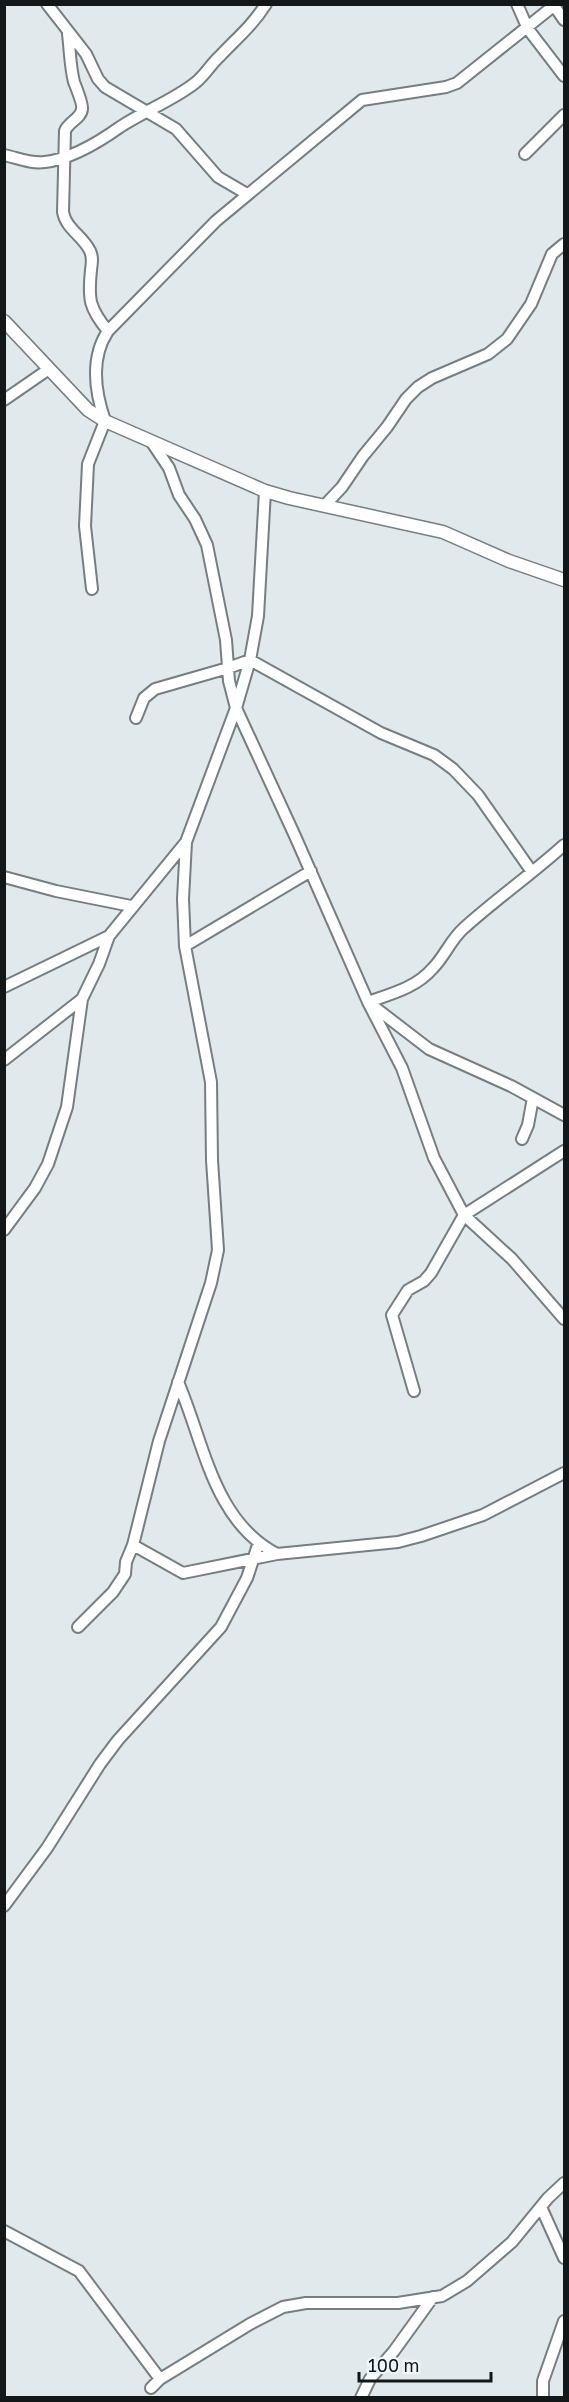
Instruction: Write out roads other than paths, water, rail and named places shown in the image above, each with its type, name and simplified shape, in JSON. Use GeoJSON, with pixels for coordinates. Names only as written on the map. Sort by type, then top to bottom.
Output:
{"type":"FeatureCollection","features":[{"type":"Feature","properties":{"kind":"street"},"geometry":{"type":"LineString","coordinates":[[47,4],[68,34],[86,54],[98,79],[105,87],[183,134],[218,177],[247,194]]}},
{"type":"Feature","properties":{"kind":"street"},"geometry":{"type":"LineString","coordinates":[[4,155],[31,162],[45,162],[65,157],[148,113],[202,77],[219,56],[244,34],[266,4]]}},
{"type":"Feature","properties":{"kind":"street"},"geometry":{"type":"LineString","coordinates":[[517,4],[528,29],[564,76]]}},
{"type":"Feature","properties":{"kind":"street"},"geometry":{"type":"LineString","coordinates":[[92,589],[85,526],[88,464],[105,421],[95,386],[102,340],[108,331],[216,221],[362,100],[446,87],[457,83],[555,6],[564,20]]}},
{"type":"Feature","properties":{"kind":"street"},"geometry":{"type":"LineString","coordinates":[[68,34],[72,76],[83,106],[78,117],[66,127],[64,219],[90,250],[92,258],[89,284],[91,307],[108,331]]}},
{"type":"Feature","properties":{"kind":"street"},"geometry":{"type":"LineString","coordinates":[[525,154],[564,115]]}},
{"type":"Feature","properties":{"kind":"street"},"geometry":{"type":"LineString","coordinates":[[325,505],[342,487],[406,399],[418,387],[432,378],[488,354],[507,339],[531,303],[552,254],[564,244]]}},
{"type":"Feature","properties":{"kind":"street"},"geometry":{"type":"LineString","coordinates":[[4,321],[88,410],[105,421],[265,491],[443,532],[509,561],[564,580]]}},
{"type":"Feature","properties":{"kind":"street"},"geometry":{"type":"LineString","coordinates":[[4,400],[49,369]]}},
{"type":"Feature","properties":{"kind":"street"},"geometry":{"type":"LineString","coordinates":[[151,441],[166,462],[179,495],[195,519],[207,545],[226,640],[228,668],[236,708],[368,1002],[402,1068],[434,1158],[464,1215],[512,1259],[564,1319]]}},
{"type":"Feature","properties":{"kind":"street"},"geometry":{"type":"LineString","coordinates":[[78,1627],[121,1582],[133,1545],[159,1441],[211,1283],[218,1250],[212,1160],[211,1082],[185,946],[183,899],[186,842],[236,708],[250,660],[260,596],[265,491]]}},
{"type":"Feature","properties":{"kind":"street"},"geometry":{"type":"LineString","coordinates":[[136,718],[144,698],[150,692],[250,660],[381,733],[434,755],[453,769],[478,795],[532,872]]}},
{"type":"Feature","properties":{"kind":"street"},"geometry":{"type":"LineString","coordinates":[[4,1230],[35,1188],[48,1164],[62,1126],[68,1107],[82,999],[99,964],[109,936],[131,906],[186,842]]}},
{"type":"Feature","properties":{"kind":"street"},"geometry":{"type":"LineString","coordinates":[[368,1002],[396,993],[418,982],[434,968],[456,935],[564,845]]}},
{"type":"Feature","properties":{"kind":"street"},"geometry":{"type":"LineString","coordinates":[[185,946],[311,871]]}},
{"type":"Feature","properties":{"kind":"street"},"geometry":{"type":"LineString","coordinates":[[4,877],[56,891],[131,906]]}},
{"type":"Feature","properties":{"kind":"street"},"geometry":{"type":"LineString","coordinates":[[4,987],[109,936]]}},
{"type":"Feature","properties":{"kind":"street"},"geometry":{"type":"LineString","coordinates":[[4,1060],[82,999]]}},
{"type":"Feature","properties":{"kind":"street"},"geometry":{"type":"LineString","coordinates":[[368,1002],[429,1049],[533,1098],[564,1116]]}},
{"type":"Feature","properties":{"kind":"street"},"geometry":{"type":"LineString","coordinates":[[522,1139],[528,1125],[533,1098]]}},
{"type":"Feature","properties":{"kind":"street"},"geometry":{"type":"LineString","coordinates":[[414,1391],[392,1315],[408,1290],[424,1281],[431,1273],[464,1215],[564,1151]]}},
{"type":"Feature","properties":{"kind":"street"},"geometry":{"type":"LineString","coordinates":[[178,1382],[221,1499],[258,1545],[276,1554]]}},
{"type":"Feature","properties":{"kind":"street"},"geometry":{"type":"LineString","coordinates":[[133,1545],[183,1573],[276,1554],[398,1542],[483,1515],[564,1473]]}},
{"type":"Feature","properties":{"kind":"street"},"geometry":{"type":"LineString","coordinates":[[4,1906],[47,1848],[100,1764],[118,1740],[221,1627],[255,1558],[258,1545]]}},
{"type":"Feature","properties":{"kind":"street"},"geometry":{"type":"LineString","coordinates":[[151,2388],[160,2379],[250,2324],[283,2307],[306,2303],[398,2302],[442,2296],[467,2281],[512,2242],[564,2183]]}},
{"type":"Feature","properties":{"kind":"street"},"geometry":{"type":"LineString","coordinates":[[541,2207],[564,2258]]}},
{"type":"Feature","properties":{"kind":"street"},"geometry":{"type":"LineString","coordinates":[[4,2230],[79,2271],[160,2379]]}},
{"type":"Feature","properties":{"kind":"street"},"geometry":{"type":"LineString","coordinates":[[361,2397],[370,2379],[432,2297]]}},
{"type":"Feature","properties":{"kind":"street"},"geometry":{"type":"LineString","coordinates":[[543,2397],[543,2381],[564,2321]]}}]}
